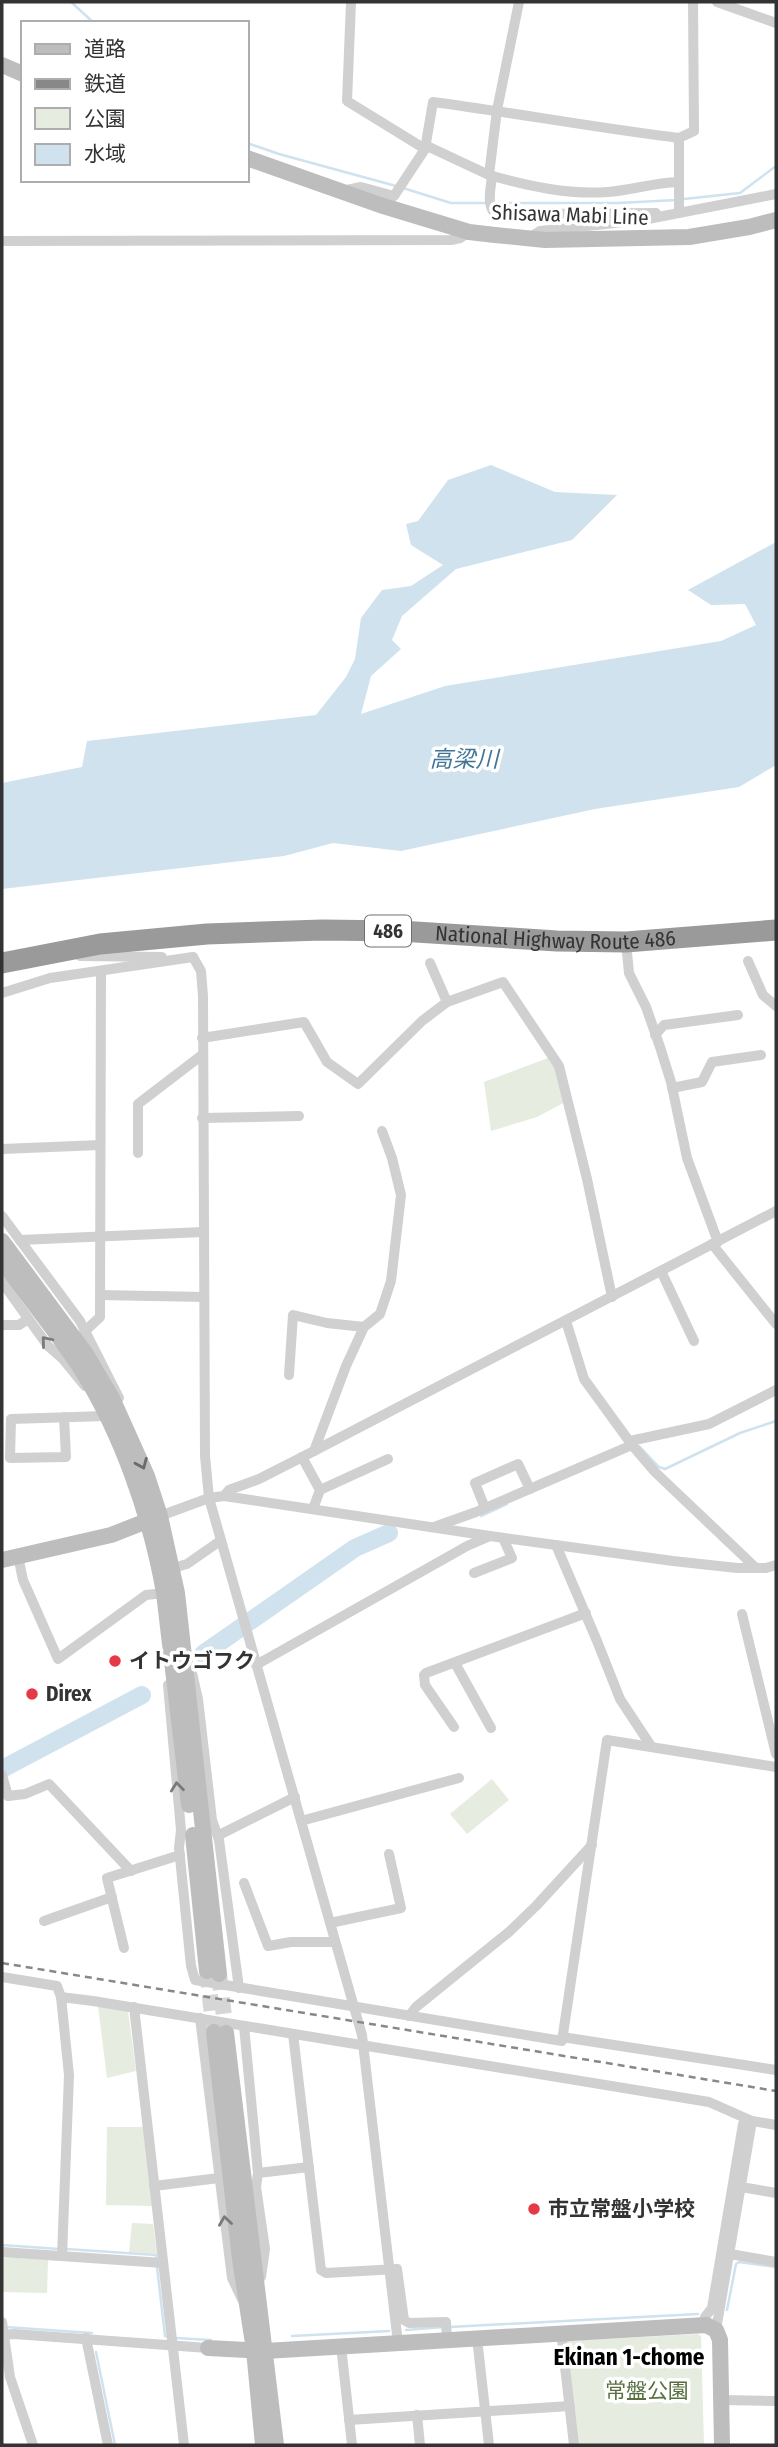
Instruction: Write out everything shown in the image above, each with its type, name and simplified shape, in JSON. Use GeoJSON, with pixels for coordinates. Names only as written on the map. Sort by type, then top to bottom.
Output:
{"type":"FeatureCollection","features":[{"type":"Feature","properties":{"kind":"highway","name":"National Highway Route 486"},"geometry":{"type":"LineString","coordinates":[[2,963],[31,955],[100,944],[322,930],[626,942],[776,930]]}},
{"type":"Feature","properties":{"kind":"street"},"geometry":{"type":"LineString","coordinates":[[351,2],[347,101],[426,148],[491,176],[561,191],[609,192],[652,183],[678,182]]}},
{"type":"Feature","properties":{"kind":"street"},"geometry":{"type":"LineString","coordinates":[[519,2],[497,110],[491,176],[490,204],[493,211],[532,214],[679,205],[776,194]]}},
{"type":"Feature","properties":{"kind":"street"},"geometry":{"type":"LineString","coordinates":[[342,191],[361,187],[394,196],[426,148],[433,103],[497,110],[612,131],[679,138],[694,131],[693,2]]}},
{"type":"Feature","properties":{"kind":"street"},"geometry":{"type":"LineString","coordinates":[[717,2],[776,23]]}},
{"type":"Feature","properties":{"kind":"street"},"geometry":{"type":"LineString","coordinates":[[2,65],[21,73]]}},
{"type":"Feature","properties":{"kind":"street"},"geometry":{"type":"LineString","coordinates":[[679,138],[679,205]]}},
{"type":"Feature","properties":{"kind":"street","name":"Shisawa Mabi Line"},"geometry":{"type":"LineString","coordinates":[[248,158],[469,232],[527,239],[626,240],[689,237],[776,220]]}},
{"type":"Feature","properties":{"kind":"street"},"geometry":{"type":"LineString","coordinates":[[527,239],[540,231],[631,222],[679,205]]}},
{"type":"Feature","properties":{"kind":"street"},"geometry":{"type":"LineString","coordinates":[[2,241],[451,240],[469,232]]}},
{"type":"Feature","properties":{"kind":"street"},"geometry":{"type":"LineString","coordinates":[[626,942],[629,973],[646,1007],[672,1088],[687,1158],[715,1243],[776,1324]]}},
{"type":"Feature","properties":{"kind":"street"},"geometry":{"type":"LineString","coordinates":[[31,955],[193,957]]}},
{"type":"Feature","properties":{"kind":"street"},"geometry":{"type":"LineString","coordinates":[[2,993],[50,978],[193,957]]}},
{"type":"Feature","properties":{"kind":"street"},"geometry":{"type":"LineString","coordinates":[[193,957],[201,971],[205,1455],[209,1499],[363,2045],[398,2343]]}},
{"type":"Feature","properties":{"kind":"street"},"geometry":{"type":"LineString","coordinates":[[748,961],[763,995],[776,1006]]}},
{"type":"Feature","properties":{"kind":"street"},"geometry":{"type":"LineString","coordinates":[[430,963],[447,1002]]}},
{"type":"Feature","properties":{"kind":"street"},"geometry":{"type":"LineString","coordinates":[[84,1332],[100,1317],[101,971]]}},
{"type":"Feature","properties":{"kind":"street"},"geometry":{"type":"LineString","coordinates":[[202,1038],[304,1022],[327,1062],[358,1084],[422,1021],[447,1002],[503,982],[559,1066],[587,1178],[612,1297]]}},
{"type":"Feature","properties":{"kind":"street"},"geometry":{"type":"LineString","coordinates":[[655,1035],[664,1025],[738,1015]]}},
{"type":"Feature","properties":{"kind":"street"},"geometry":{"type":"LineString","coordinates":[[138,1153],[138,1104],[202,1055]]}},
{"type":"Feature","properties":{"kind":"street"},"geometry":{"type":"LineString","coordinates":[[672,1088],[702,1082],[712,1062],[761,1055]]}},
{"type":"Feature","properties":{"kind":"street"},"geometry":{"type":"LineString","coordinates":[[202,1118],[299,1116]]}},
{"type":"Feature","properties":{"kind":"street"},"geometry":{"type":"LineString","coordinates":[[314,1451],[363,1327],[380,1314],[388,1291],[400,1211],[400,1186],[382,1130]]}},
{"type":"Feature","properties":{"kind":"street"},"geometry":{"type":"LineString","coordinates":[[2,1149],[100,1145]]}},
{"type":"Feature","properties":{"kind":"street"},"geometry":{"type":"LineString","coordinates":[[224,1496],[229,1490],[314,1451],[776,1211]]}},
{"type":"Feature","properties":{"kind":"street"},"geometry":{"type":"LineString","coordinates":[[2,1216],[80,1321],[116,1391],[124,1422]]}},
{"type":"Feature","properties":{"kind":"street"},"geometry":{"type":"LineString","coordinates":[[20,1240],[203,1232]]}},
{"type":"Feature","properties":{"kind":"street"},"geometry":{"type":"LineString","coordinates":[[2,1241],[86,1354],[112,1398],[147,1476],[164,1593],[178,1654],[198,1699],[212,1820],[219,1835],[239,1988]]}},
{"type":"Feature","properties":{"kind":"street"},"geometry":{"type":"LineString","coordinates":[[2,1261],[81,1370],[154,1518],[173,1568],[178,1654],[213,1973]]}},
{"type":"Feature","properties":{"kind":"street"},"geometry":{"type":"LineString","coordinates":[[661,1271],[694,1341]]}},
{"type":"Feature","properties":{"kind":"street"},"geometry":{"type":"LineString","coordinates":[[2,1282],[48,1346],[63,1359],[96,1399]]}},
{"type":"Feature","properties":{"kind":"street"},"geometry":{"type":"LineString","coordinates":[[100,1295],[204,1297]]}},
{"type":"Feature","properties":{"kind":"street"},"geometry":{"type":"LineString","coordinates":[[289,1375],[293,1315],[327,1323],[363,1327]]}},
{"type":"Feature","properties":{"kind":"street"},"geometry":{"type":"LineString","coordinates":[[2,1325],[19,1325],[28,1319]]}},
{"type":"Feature","properties":{"kind":"street"},"geometry":{"type":"LineString","coordinates":[[566,1321],[584,1378],[631,1443],[654,1472],[756,1568]]}},
{"type":"Feature","properties":{"kind":"street"},"geometry":{"type":"LineString","coordinates":[[433,1527],[530,1489],[631,1443],[709,1424],[776,1391]]}},
{"type":"Feature","properties":{"kind":"street"},"geometry":{"type":"LineString","coordinates":[[64,1417],[66,1457],[10,1458],[11,1419],[64,1417],[106,1416]]}},
{"type":"Feature","properties":{"kind":"street"},"geometry":{"type":"LineString","coordinates":[[302,1457],[320,1490]]}},
{"type":"Feature","properties":{"kind":"street"},"geometry":{"type":"LineString","coordinates":[[313,1509],[320,1490],[388,1459]]}},
{"type":"Feature","properties":{"kind":"street"},"geometry":{"type":"LineString","coordinates":[[485,1508],[475,1483],[518,1464],[530,1489]]}},
{"type":"Feature","properties":{"kind":"street"},"geometry":{"type":"LineString","coordinates":[[164,1593],[146,1595],[58,1659],[23,1580],[10,1558],[111,1535],[224,1496],[503,1538],[673,1560],[756,1568],[776,1565]]}},
{"type":"Feature","properties":{"kind":"street"},"geometry":{"type":"LineString","coordinates":[[257,1665],[489,1536]]}},
{"type":"Feature","properties":{"kind":"street"},"geometry":{"type":"LineString","coordinates":[[474,1573],[512,1558],[503,1538]]}},
{"type":"Feature","properties":{"kind":"street"},"geometry":{"type":"LineString","coordinates":[[173,1568],[187,1563],[220,1541]]}},
{"type":"Feature","properties":{"kind":"street"},"geometry":{"type":"LineString","coordinates":[[556,1545],[620,1699],[651,1746]]}},
{"type":"Feature","properties":{"kind":"street"},"geometry":{"type":"LineString","coordinates":[[454,1727],[424,1681],[426,1673],[586,1614]]}},
{"type":"Feature","properties":{"kind":"street"},"geometry":{"type":"LineString","coordinates":[[743,1614],[776,1754]]}},
{"type":"Feature","properties":{"kind":"street"},"geometry":{"type":"LineString","coordinates":[[178,1654],[168,1682],[169,1721],[181,1830],[180,1855],[195,1980],[562,2041],[607,1740],[776,1767]]}},
{"type":"Feature","properties":{"kind":"street"},"geometry":{"type":"LineString","coordinates":[[455,1663],[491,1728]]}},
{"type":"Feature","properties":{"kind":"street"},"geometry":{"type":"LineString","coordinates":[[2,1776],[8,1797],[25,1794],[49,1784],[131,1871]]}},
{"type":"Feature","properties":{"kind":"street"},"geometry":{"type":"LineString","coordinates":[[302,1821],[459,1778]]}},
{"type":"Feature","properties":{"kind":"street"},"geometry":{"type":"LineString","coordinates":[[219,1835],[295,1797]]}},
{"type":"Feature","properties":{"kind":"street"},"geometry":{"type":"LineString","coordinates":[[410,2016],[416,2007],[509,1931],[542,1900],[592,1845]]}},
{"type":"Feature","properties":{"kind":"street"},"geometry":{"type":"LineString","coordinates":[[330,1923],[401,1908],[388,1854]]}},
{"type":"Feature","properties":{"kind":"street"},"geometry":{"type":"LineString","coordinates":[[124,1948],[107,1878],[180,1855]]}},
{"type":"Feature","properties":{"kind":"street"},"geometry":{"type":"LineString","coordinates":[[244,1884],[268,1946],[291,1942],[334,1942]]}},
{"type":"Feature","properties":{"kind":"street"},"geometry":{"type":"LineString","coordinates":[[44,1921],[112,1897]]}},
{"type":"Feature","properties":{"kind":"street"},"geometry":{"type":"LineString","coordinates":[[2,1977],[57,1986],[61,1997],[69,2075],[63,2251]]}},
{"type":"Feature","properties":{"kind":"street"},"geometry":{"type":"LineString","coordinates":[[61,1997],[709,2102],[748,2122],[776,2125]]}},
{"type":"Feature","properties":{"kind":"street"},"geometry":{"type":"LineString","coordinates":[[134,2007],[154,2186],[159,2262],[172,2340],[184,2445]]}},
{"type":"Feature","properties":{"kind":"street"},"geometry":{"type":"LineString","coordinates":[[200,2018],[232,2278],[247,2310],[260,2350],[276,2445]]}},
{"type":"Feature","properties":{"kind":"street"},"geometry":{"type":"LineString","coordinates":[[244,2026],[258,2173],[256,2188],[265,2249],[258,2292]]}},
{"type":"Feature","properties":{"kind":"street"},"geometry":{"type":"LineString","coordinates":[[247,2310],[220,2032],[258,2292],[263,2445]]}},
{"type":"Feature","properties":{"kind":"street"},"geometry":{"type":"LineString","coordinates":[[293,2034],[321,2270],[326,2273],[397,2269],[404,2320],[409,2323],[446,2322],[447,2331]]}},
{"type":"Feature","properties":{"kind":"street"},"geometry":{"type":"LineString","coordinates":[[562,2037],[776,2070]]}},
{"type":"Feature","properties":{"kind":"street"},"geometry":{"type":"LineString","coordinates":[[722,2445],[720,2340],[716,2330],[741,2187],[748,2122]]}},
{"type":"Feature","properties":{"kind":"street"},"geometry":{"type":"LineString","coordinates":[[705,2317],[712,2308],[748,2122]]}},
{"type":"Feature","properties":{"kind":"street"},"geometry":{"type":"LineString","coordinates":[[258,2173],[309,2167]]}},
{"type":"Feature","properties":{"kind":"street"},"geometry":{"type":"LineString","coordinates":[[154,2186],[219,2178]]}},
{"type":"Feature","properties":{"kind":"street"},"geometry":{"type":"LineString","coordinates":[[741,2187],[776,2193]]}},
{"type":"Feature","properties":{"kind":"street"},"geometry":{"type":"LineString","coordinates":[[2,2252],[63,2251],[159,2262]]}},
{"type":"Feature","properties":{"kind":"street"},"geometry":{"type":"LineString","coordinates":[[730,2254],[776,2262]]}},
{"type":"Feature","properties":{"kind":"street"},"geometry":{"type":"LineString","coordinates":[[33,2445],[10,2377],[2,2329],[86,2338],[172,2340],[208,2348],[260,2350],[398,2343],[447,2331],[477,2338],[705,2325],[716,2330]]}},
{"type":"Feature","properties":{"kind":"street"},"geometry":{"type":"LineString","coordinates":[[561,2332],[574,2445]]}},
{"type":"Feature","properties":{"kind":"street"},"geometry":{"type":"LineString","coordinates":[[86,2338],[108,2445]]}},
{"type":"Feature","properties":{"kind":"street"},"geometry":{"type":"LineString","coordinates":[[477,2338],[489,2445]]}},
{"type":"Feature","properties":{"kind":"street"},"geometry":{"type":"LineString","coordinates":[[341,2346],[352,2445]]}},
{"type":"Feature","properties":{"kind":"street"},"geometry":{"type":"LineString","coordinates":[[721,2400],[776,2400]]}},
{"type":"Feature","properties":{"kind":"street"},"geometry":{"type":"LineString","coordinates":[[349,2420],[570,2406]]}},
{"type":"Feature","properties":{"kind":"street"},"geometry":{"type":"LineString","coordinates":[[417,2415],[420,2445]]}},
{"type":"Feature","properties":{"kind":"green space"},"geometry":{"type":"Polygon","coordinates":[[[548,1058],[556,1068],[567,1101],[537,1117],[491,1131],[484,1082],[548,1058]]]}},
{"type":"Feature","properties":{"kind":"green space"},"geometry":{"type":"Polygon","coordinates":[[[492,1779],[509,1800],[467,1834],[450,1814],[492,1779]]]}},
{"type":"Feature","properties":{"kind":"green space"},"geometry":{"type":"Polygon","coordinates":[[[98,2006],[128,2011],[136,2071],[107,2078],[98,2006]]]}},
{"type":"Feature","properties":{"kind":"green space"},"geometry":{"type":"Polygon","coordinates":[[[107,2127],[143,2127],[152,2206],[106,2205],[107,2127]]]}},
{"type":"Feature","properties":{"kind":"green space"},"geometry":{"type":"Polygon","coordinates":[[[132,2223],[153,2224],[157,2254],[129,2252],[132,2223]]]}},
{"type":"Feature","properties":{"kind":"green space"},"geometry":{"type":"Polygon","coordinates":[[[2,2257],[48,2260],[47,2293],[3,2292],[2,2257]]]}},
{"type":"Feature","properties":{"kind":"green space","name":"常盤公園"},"geometry":{"type":"Polygon","coordinates":[[[698,2334],[701,2336],[704,2445],[578,2445],[567,2341],[698,2334]]]}},
{"type":"Feature","properties":{"kind":"water","name":"高梁川"},"geometry":{"type":"Polygon","coordinates":[[[491,465],[555,492],[617,495],[572,540],[456,569],[402,616],[392,640],[401,649],[371,676],[361,714],[445,686],[721,641],[756,625],[745,604],[711,605],[688,590],[776,542],[776,765],[739,787],[595,809],[401,851],[333,843],[284,856],[2,889],[2,783],[82,767],[87,741],[316,715],[346,677],[355,659],[361,618],[382,590],[411,586],[443,565],[411,545],[406,524],[418,521],[448,480],[491,465]]]}},
{"type":"Feature","properties":{"kind":"waterway"},"geometry":{"type":"LineString","coordinates":[[71,2],[92,21]]}},
{"type":"Feature","properties":{"kind":"waterway"},"geometry":{"type":"LineString","coordinates":[[248,143],[396,186]]}},
{"type":"Feature","properties":{"kind":"waterway"},"geometry":{"type":"LineString","coordinates":[[684,199],[740,193],[776,166]]}},
{"type":"Feature","properties":{"kind":"waterway"},"geometry":{"type":"LineString","coordinates":[[403,188],[451,203],[488,203]]}},
{"type":"Feature","properties":{"kind":"waterway"},"geometry":{"type":"LineString","coordinates":[[495,203],[677,200]]}},
{"type":"Feature","properties":{"kind":"waterway"},"geometry":{"type":"LineString","coordinates":[[639,1446],[659,1467],[665,1469],[740,1433],[776,1421]]}},
{"type":"Feature","properties":{"kind":"waterway"},"geometry":{"type":"LineString","coordinates":[[481,1516],[507,1504]]}},
{"type":"Feature","properties":{"kind":"waterway"},"geometry":{"type":"LineString","coordinates":[[203,1654],[355,1548],[389,1533]]}},
{"type":"Feature","properties":{"kind":"waterway"},"geometry":{"type":"LineString","coordinates":[[2,1769],[142,1695]]}},
{"type":"Feature","properties":{"kind":"waterway"},"geometry":{"type":"LineString","coordinates":[[2,2245],[59,2249]]}},
{"type":"Feature","properties":{"kind":"waterway"},"geometry":{"type":"LineString","coordinates":[[66,2249],[156,2255],[156,2260]]}},
{"type":"Feature","properties":{"kind":"waterway"},"geometry":{"type":"LineString","coordinates":[[727,2310],[736,2264],[739,2262],[776,2267]]}},
{"type":"Feature","properties":{"kind":"waterway"},"geometry":{"type":"LineString","coordinates":[[157,2267],[165,2336],[169,2337]]}},
{"type":"Feature","properties":{"kind":"waterway"},"geometry":{"type":"LineString","coordinates":[[450,2327],[698,2314]]}},
{"type":"Feature","properties":{"kind":"waterway"},"geometry":{"type":"LineString","coordinates":[[5,2327],[92,2333]]}},
{"type":"Feature","properties":{"kind":"waterway"},"geometry":{"type":"LineString","coordinates":[[406,2330],[444,2327]]}},
{"type":"Feature","properties":{"kind":"waterway"},"geometry":{"type":"LineString","coordinates":[[292,2336],[389,2331]]}},
{"type":"Feature","properties":{"kind":"waterway"},"geometry":{"type":"LineString","coordinates":[[176,2338],[211,2340]]}},
{"type":"Feature","properties":{"kind":"waterway"},"geometry":{"type":"LineString","coordinates":[[96,2352],[115,2445]]}},
{"type":"Feature","properties":{"kind":"tunnel"},"geometry":{"type":"LineString","coordinates":[[207,1971],[214,2032]]}},
{"type":"Feature","properties":{"kind":"tunnel"},"geometry":{"type":"LineString","coordinates":[[219,1974],[226,2033]]}},
{"type":"Feature","properties":{"kind":"railway"},"geometry":{"type":"LineString","coordinates":[[2,1963],[776,2091]]}},
{"type":"Feature","properties":{"kind":"place","name":"イトウゴフク"},"geometry":{"type":"Point","coordinates":[115,1661]}},
{"type":"Feature","properties":{"kind":"place","name":"Direx"},"geometry":{"type":"Point","coordinates":[32,1694]}},
{"type":"Feature","properties":{"kind":"place","name":"市立常盤小学校"},"geometry":{"type":"Point","coordinates":[534,2209]}},
{"type":"Feature","properties":{"kind":"district","name":"Ekinan 1-chome"},"geometry":{"type":"Point","coordinates":[629,2357]}}]}
